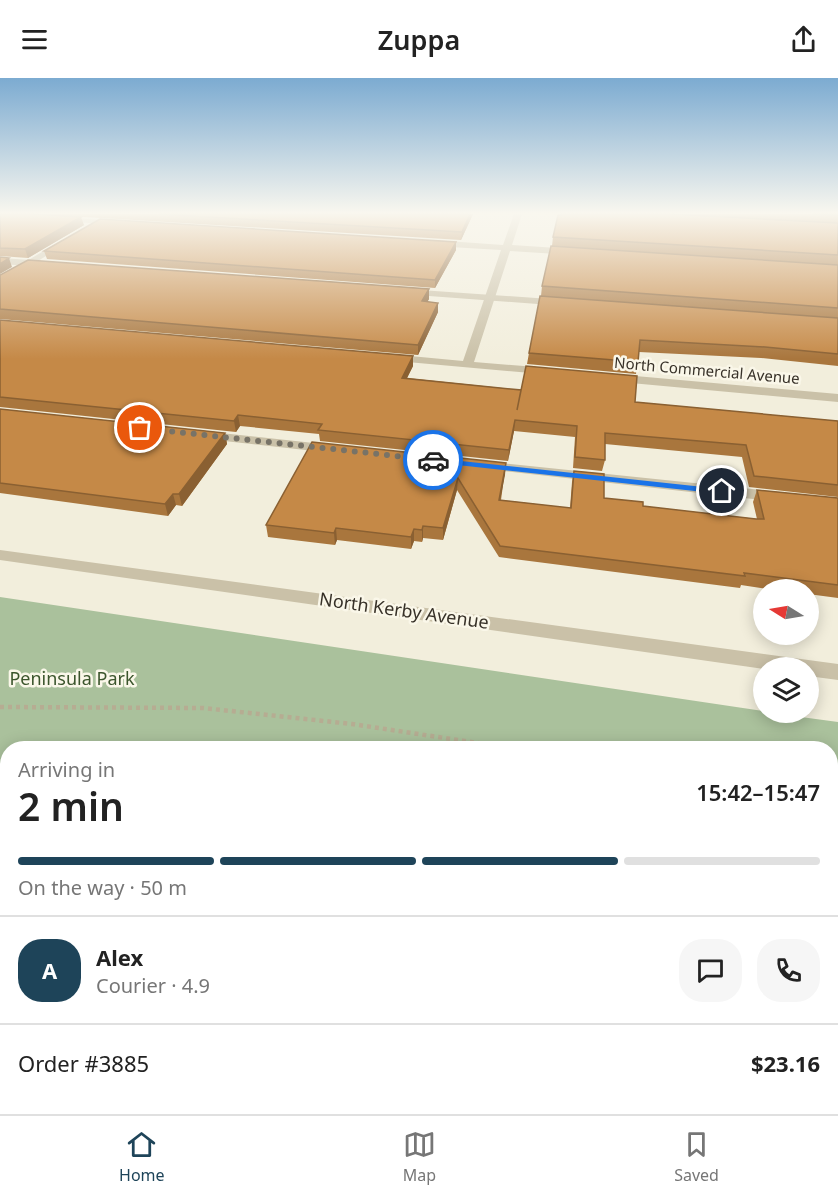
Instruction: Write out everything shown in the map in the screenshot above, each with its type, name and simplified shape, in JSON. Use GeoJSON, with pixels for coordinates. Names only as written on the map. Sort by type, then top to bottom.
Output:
{"type":"FeatureCollection","features":[{"type":"Feature","properties":{"kind":"street"},"geometry":{"type":"LineString","coordinates":[[20,262],[54,265]]}},
{"type":"Feature","properties":{"kind":"street"},"geometry":{"type":"LineString","coordinates":[[467,365],[501,262]]}},
{"type":"Feature","properties":{"kind":"street"},"geometry":{"type":"LineString","coordinates":[[0,281],[30,263]]}},
{"type":"Feature","properties":{"kind":"street"},"geometry":{"type":"LineString","coordinates":[[396,291],[571,304]]}},
{"type":"Feature","properties":{"kind":"street"},"geometry":{"type":"LineString","coordinates":[[374,357],[560,373]]}},
{"type":"Feature","properties":{"kind":"street","name":"North Commercial Avenue"},"geometry":{"type":"LineString","coordinates":[[595,376],[838,398]]}},
{"type":"Feature","properties":{"kind":"street"},"geometry":{"type":"LineString","coordinates":[[189,434],[342,450]]}},
{"type":"Feature","properties":{"kind":"street"},"geometry":{"type":"LineString","coordinates":[[472,464],[791,499]]}},
{"type":"Feature","properties":{"kind":"street","name":"North Kerby Avenue"},"geometry":{"type":"LineString","coordinates":[[0,555],[753,660]]}},
{"type":"Feature","properties":{"kind":"street","name":"North Kerby Avenue"},"geometry":{"type":"LineString","coordinates":[[819,669],[838,672]]}},
{"type":"Feature","properties":{"kind":"path"},"geometry":{"type":"LineString","coordinates":[[0,708],[203,708],[352,724],[465,741]]}},
{"type":"Feature","properties":{"kind":"green space","name":"Peninsula Park"},"geometry":{"type":"Polygon","coordinates":[[[0,597],[753,710],[753,723],[819,723],[819,719],[838,722],[838,741],[0,741],[0,597]]]}},
{"type":"Feature","properties":{"kind":"building"},"geometry":{"type":"Polygon","coordinates":[[[24,262],[60,262],[429,289],[422,301],[438,303],[418,345],[0,309],[0,275],[24,262]]]}},
{"type":"Feature","properties":{"kind":"building"},"geometry":{"type":"Polygon","coordinates":[[[197,262],[445,262],[435,280],[197,262]]]}},
{"type":"Feature","properties":{"kind":"building"},"geometry":{"type":"Polygon","coordinates":[[[547,262],[798,262],[838,265],[838,308],[542,286],[547,262]]]}},
{"type":"Feature","properties":{"kind":"building"},"geometry":{"type":"Polygon","coordinates":[[[540,296],[838,318],[838,354],[765,347],[640,340],[638,362],[529,353],[540,296]]]}},
{"type":"Feature","properties":{"kind":"building"},"geometry":{"type":"Polygon","coordinates":[[[0,320],[413,356],[402,378],[521,390],[517,410],[526,366],[637,376],[635,402],[838,421],[838,485],[754,476],[746,445],[605,433],[605,460],[575,457],[577,426],[515,420],[509,450],[318,430],[322,424],[238,415],[234,421],[0,397],[0,320]]]}},
{"type":"Feature","properties":{"kind":"building"},"geometry":{"type":"Polygon","coordinates":[[[0,409],[225,433],[179,494],[173,494],[165,504],[0,483],[0,409]]]}},
{"type":"Feature","properties":{"kind":"building"},"geometry":{"type":"Polygon","coordinates":[[[312,442],[506,463],[499,500],[571,508],[574,471],[604,474],[604,498],[643,502],[643,506],[756,519],[764,519],[757,490],[838,498],[838,585],[819,583],[819,579],[791,579],[744,573],[745,576],[500,546],[458,478],[443,528],[423,526],[422,530],[414,529],[411,537],[336,528],[334,533],[266,525],[312,442]]]}},
{"type":"Feature","properties":{"kind":"way so far"},"geometry":{"type":"LineString","coordinates":[[140,428],[433,460]]}},
{"type":"Feature","properties":{"kind":"route"},"geometry":{"type":"LineString","coordinates":[[433,460],[722,491]]}}]}
